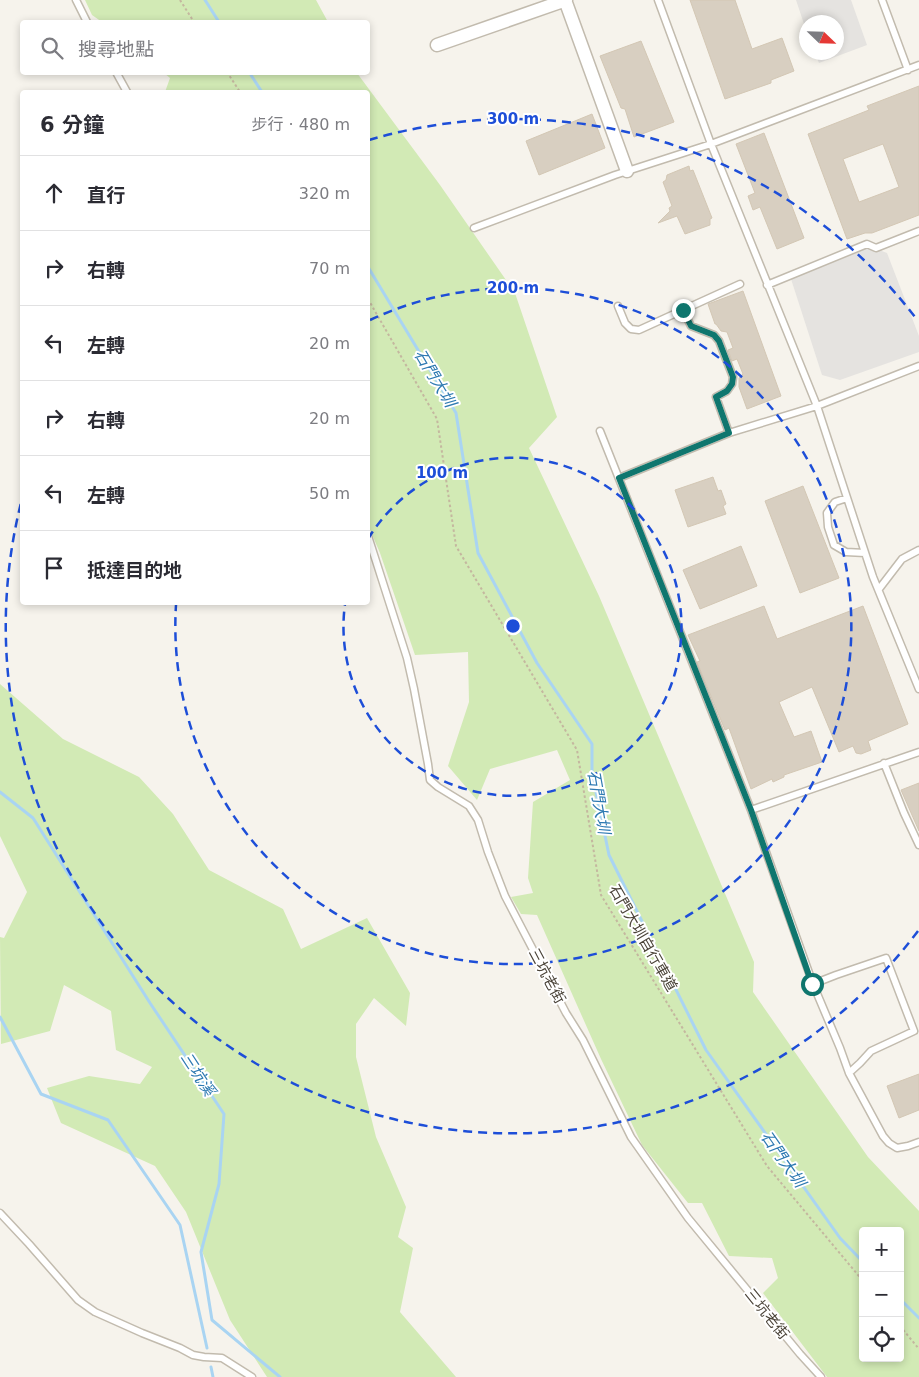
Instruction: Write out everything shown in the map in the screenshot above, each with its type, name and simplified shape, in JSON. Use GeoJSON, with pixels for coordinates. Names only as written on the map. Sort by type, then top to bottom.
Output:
{"type":"FeatureCollection","features":[{"type":"Feature","properties":{"kind":"street"},"geometry":{"type":"LineString","coordinates":[[437,45],[566,0],[627,171]]}},
{"type":"Feature","properties":{"kind":"lane"},"geometry":{"type":"LineString","coordinates":[[76,0],[86,20]]}},
{"type":"Feature","properties":{"kind":"lane"},"geometry":{"type":"LineString","coordinates":[[658,0],[711,144],[817,406],[865,552],[919,690]]}},
{"type":"Feature","properties":{"kind":"lane"},"geometry":{"type":"LineString","coordinates":[[882,0],[908,70]]}},
{"type":"Feature","properties":{"kind":"lane"},"geometry":{"type":"LineString","coordinates":[[474,228],[627,171],[711,144],[919,65]]}},
{"type":"Feature","properties":{"kind":"lane"},"geometry":{"type":"LineString","coordinates":[[118,75],[127,90]]}},
{"type":"Feature","properties":{"kind":"lane"},"geometry":{"type":"LineString","coordinates":[[768,285],[867,244],[876,248],[919,230]]}},
{"type":"Feature","properties":{"kind":"lane"},"geometry":{"type":"LineString","coordinates":[[618,306],[625,323],[631,329],[639,330],[740,284]]}},
{"type":"Feature","properties":{"kind":"lane"},"geometry":{"type":"LineString","coordinates":[[683,310],[691,326],[714,335],[719,341],[733,377],[732,384],[727,391],[716,397],[729,433]]}},
{"type":"Feature","properties":{"kind":"lane"},"geometry":{"type":"LineString","coordinates":[[619,478],[729,433],[817,406],[919,366]]}},
{"type":"Feature","properties":{"kind":"lane"},"geometry":{"type":"LineString","coordinates":[[600,432],[751,810],[812,984],[849,1073],[882,1136],[889,1143],[897,1148],[919,1142]]}},
{"type":"Feature","properties":{"kind":"lane"},"geometry":{"type":"LineString","coordinates":[[847,498],[835,502],[827,513],[828,527],[834,545],[846,552],[865,552]]}},
{"type":"Feature","properties":{"kind":"lane","name":"三坑老街"},"geometry":{"type":"LineString","coordinates":[[370,542],[407,658],[420,717],[430,780],[469,806],[478,820],[505,896],[566,1013],[583,1040],[632,1137],[688,1218],[821,1377]]}},
{"type":"Feature","properties":{"kind":"lane"},"geometry":{"type":"LineString","coordinates":[[879,589],[902,559],[919,550]]}},
{"type":"Feature","properties":{"kind":"lane"},"geometry":{"type":"LineString","coordinates":[[751,810],[919,752]]}},
{"type":"Feature","properties":{"kind":"lane"},"geometry":{"type":"LineString","coordinates":[[884,763],[919,845]]}},
{"type":"Feature","properties":{"kind":"lane"},"geometry":{"type":"LineString","coordinates":[[812,984],[886,958],[914,1031],[871,1051],[849,1073]]}},
{"type":"Feature","properties":{"kind":"lane"},"geometry":{"type":"LineString","coordinates":[[0,1213],[78,1300],[95,1312],[193,1355],[222,1358],[252,1377]]}},
{"type":"Feature","properties":{"kind":"path"},"geometry":{"type":"LineString","coordinates":[[180,0],[193,20]]}},
{"type":"Feature","properties":{"kind":"path"},"geometry":{"type":"LineString","coordinates":[[229,75],[239,90]]}},
{"type":"Feature","properties":{"kind":"path","name":"石門大圳自行車道"},"geometry":{"type":"LineString","coordinates":[[370,302],[437,419],[456,546],[576,750],[601,895],[767,1166],[859,1276]]}},
{"type":"Feature","properties":{"kind":"path"},"geometry":{"type":"LineString","coordinates":[[904,1331],[919,1349]]}},
{"type":"Feature","properties":{"kind":"green space"},"geometry":{"type":"Polygon","coordinates":[[[85,0],[316,0],[327,20],[99,20],[92,15],[85,0]]]}},
{"type":"Feature","properties":{"kind":"green space"},"geometry":{"type":"Polygon","coordinates":[[[166,75],[358,75],[370,90],[166,90],[170,78],[166,75]]]}},
{"type":"Feature","properties":{"kind":"green space"},"geometry":{"type":"Polygon","coordinates":[[[370,91],[440,185],[515,293],[557,417],[529,448],[599,596],[754,962],[753,992],[868,1157],[919,1211],[919,1377],[827,1377],[763,1293],[778,1278],[772,1258],[729,1256],[702,1203],[688,1203],[642,1145],[601,1059],[537,915],[521,914],[511,897],[533,893],[528,878],[533,802],[570,780],[557,750],[490,769],[477,800],[448,766],[469,702],[468,652],[415,655],[380,553],[370,530],[370,91]]]}},
{"type":"Feature","properties":{"kind":"green space"},"geometry":{"type":"Polygon","coordinates":[[[0,684],[63,739],[139,777],[173,814],[209,870],[283,909],[301,949],[367,918],[410,993],[406,1026],[374,998],[356,1024],[356,1057],[376,1137],[406,1207],[398,1237],[413,1248],[400,1312],[456,1377],[267,1377],[230,1320],[186,1212],[155,1166],[61,1123],[47,1088],[89,1076],[140,1084],[152,1067],[116,1050],[111,1011],[64,985],[50,1031],[1,1044],[0,937],[4,938],[27,892],[0,836],[0,684]]]}},
{"type":"Feature","properties":{"kind":"shaded area"},"geometry":{"type":"Polygon","coordinates":[[[796,0],[851,0],[867,45],[844,54],[844,15],[801,15],[796,0]]]}},
{"type":"Feature","properties":{"kind":"shaded area"},"geometry":{"type":"Polygon","coordinates":[[[869,246],[887,253],[919,336],[919,352],[840,380],[822,375],[791,279],[869,246]]]}},
{"type":"Feature","properties":{"kind":"building"},"geometry":{"type":"Polygon","coordinates":[[[690,0],[735,0],[752,49],[782,38],[794,71],[771,80],[771,83],[725,99],[690,0]]]}},
{"type":"Feature","properties":{"kind":"building"},"geometry":{"type":"Polygon","coordinates":[[[641,41],[674,122],[634,137],[625,109],[621,108],[600,56],[641,41]]]}},
{"type":"Feature","properties":{"kind":"building"},"geometry":{"type":"Polygon","coordinates":[[[919,86],[919,215],[872,233],[865,233],[847,239],[808,134],[869,110],[867,106],[919,86]],[[883,144],[843,159],[859,202],[899,187],[883,144]]]}},
{"type":"Feature","properties":{"kind":"building"},"geometry":{"type":"Polygon","coordinates":[[[592,114],[605,148],[539,175],[526,141],[592,114]]]}},
{"type":"Feature","properties":{"kind":"building"},"geometry":{"type":"Polygon","coordinates":[[[764,133],[804,238],[777,249],[760,207],[753,210],[748,196],[755,193],[736,144],[764,133]]]}},
{"type":"Feature","properties":{"kind":"building"},"geometry":{"type":"Polygon","coordinates":[[[689,166],[690,171],[693,170],[712,218],[710,219],[710,225],[685,234],[677,216],[658,223],[670,211],[669,208],[672,206],[663,182],[666,180],[667,175],[689,166]]]}},
{"type":"Feature","properties":{"kind":"building"},"geometry":{"type":"Polygon","coordinates":[[[743,291],[781,396],[747,409],[739,387],[739,378],[743,374],[737,359],[732,361],[728,350],[733,348],[727,332],[721,331],[715,324],[708,304],[743,291]]]}},
{"type":"Feature","properties":{"kind":"building"},"geometry":{"type":"Polygon","coordinates":[[[713,477],[718,491],[721,490],[726,504],[723,506],[726,514],[688,527],[675,490],[713,477]]]}},
{"type":"Feature","properties":{"kind":"building"},"geometry":{"type":"Polygon","coordinates":[[[803,486],[839,578],[800,593],[765,501],[803,486]]]}},
{"type":"Feature","properties":{"kind":"building"},"geometry":{"type":"Polygon","coordinates":[[[741,546],[757,586],[700,609],[683,570],[741,546]]]}},
{"type":"Feature","properties":{"kind":"building"},"geometry":{"type":"Polygon","coordinates":[[[764,606],[777,639],[863,606],[908,724],[868,741],[871,750],[861,754],[856,753],[853,746],[839,752],[812,687],[779,702],[794,737],[811,731],[822,762],[784,775],[784,777],[773,782],[772,779],[751,789],[729,728],[725,730],[697,662],[700,661],[688,635],[764,606]]]}},
{"type":"Feature","properties":{"kind":"building"},"geometry":{"type":"Polygon","coordinates":[[[919,783],[919,831],[901,790],[919,783]]]}},
{"type":"Feature","properties":{"kind":"building"},"geometry":{"type":"Polygon","coordinates":[[[919,1074],[919,1110],[899,1118],[887,1086],[919,1074]]]}},
{"type":"Feature","properties":{"kind":"waterway","name":"石門大圳"},"geometry":{"type":"LineString","coordinates":[[205,0],[218,20]]}},
{"type":"Feature","properties":{"kind":"waterway","name":"石門大圳"},"geometry":{"type":"LineString","coordinates":[[251,75],[261,90]]}},
{"type":"Feature","properties":{"kind":"waterway","name":"石門大圳"},"geometry":{"type":"LineString","coordinates":[[370,270],[456,413],[478,553],[537,663],[592,744],[592,773],[609,855],[706,1050],[840,1238],[859,1258]]}},
{"type":"Feature","properties":{"kind":"waterway","name":"三坑溪"},"geometry":{"type":"LineString","coordinates":[[0,792],[33,818],[150,1003],[224,1114],[219,1184],[201,1252],[212,1320],[280,1377]]}},
{"type":"Feature","properties":{"kind":"waterway"},"geometry":{"type":"LineString","coordinates":[[0,1017],[41,1094],[108,1120],[180,1225],[207,1348]]}},
{"type":"Feature","properties":{"kind":"waterway","name":"石門大圳"},"geometry":{"type":"LineString","coordinates":[[904,1303],[919,1318]]}},
{"type":"Feature","properties":{"kind":"waterway"},"geometry":{"type":"LineString","coordinates":[[211,1367],[213,1377]]}},
{"type":"Feature","properties":{"kind":"route"},"geometry":{"type":"LineString","coordinates":[[683,310],[691,326],[714,335],[719,341],[733,377],[732,384],[727,391],[716,397],[729,433],[619,478],[751,810],[812,984]]}}]}
